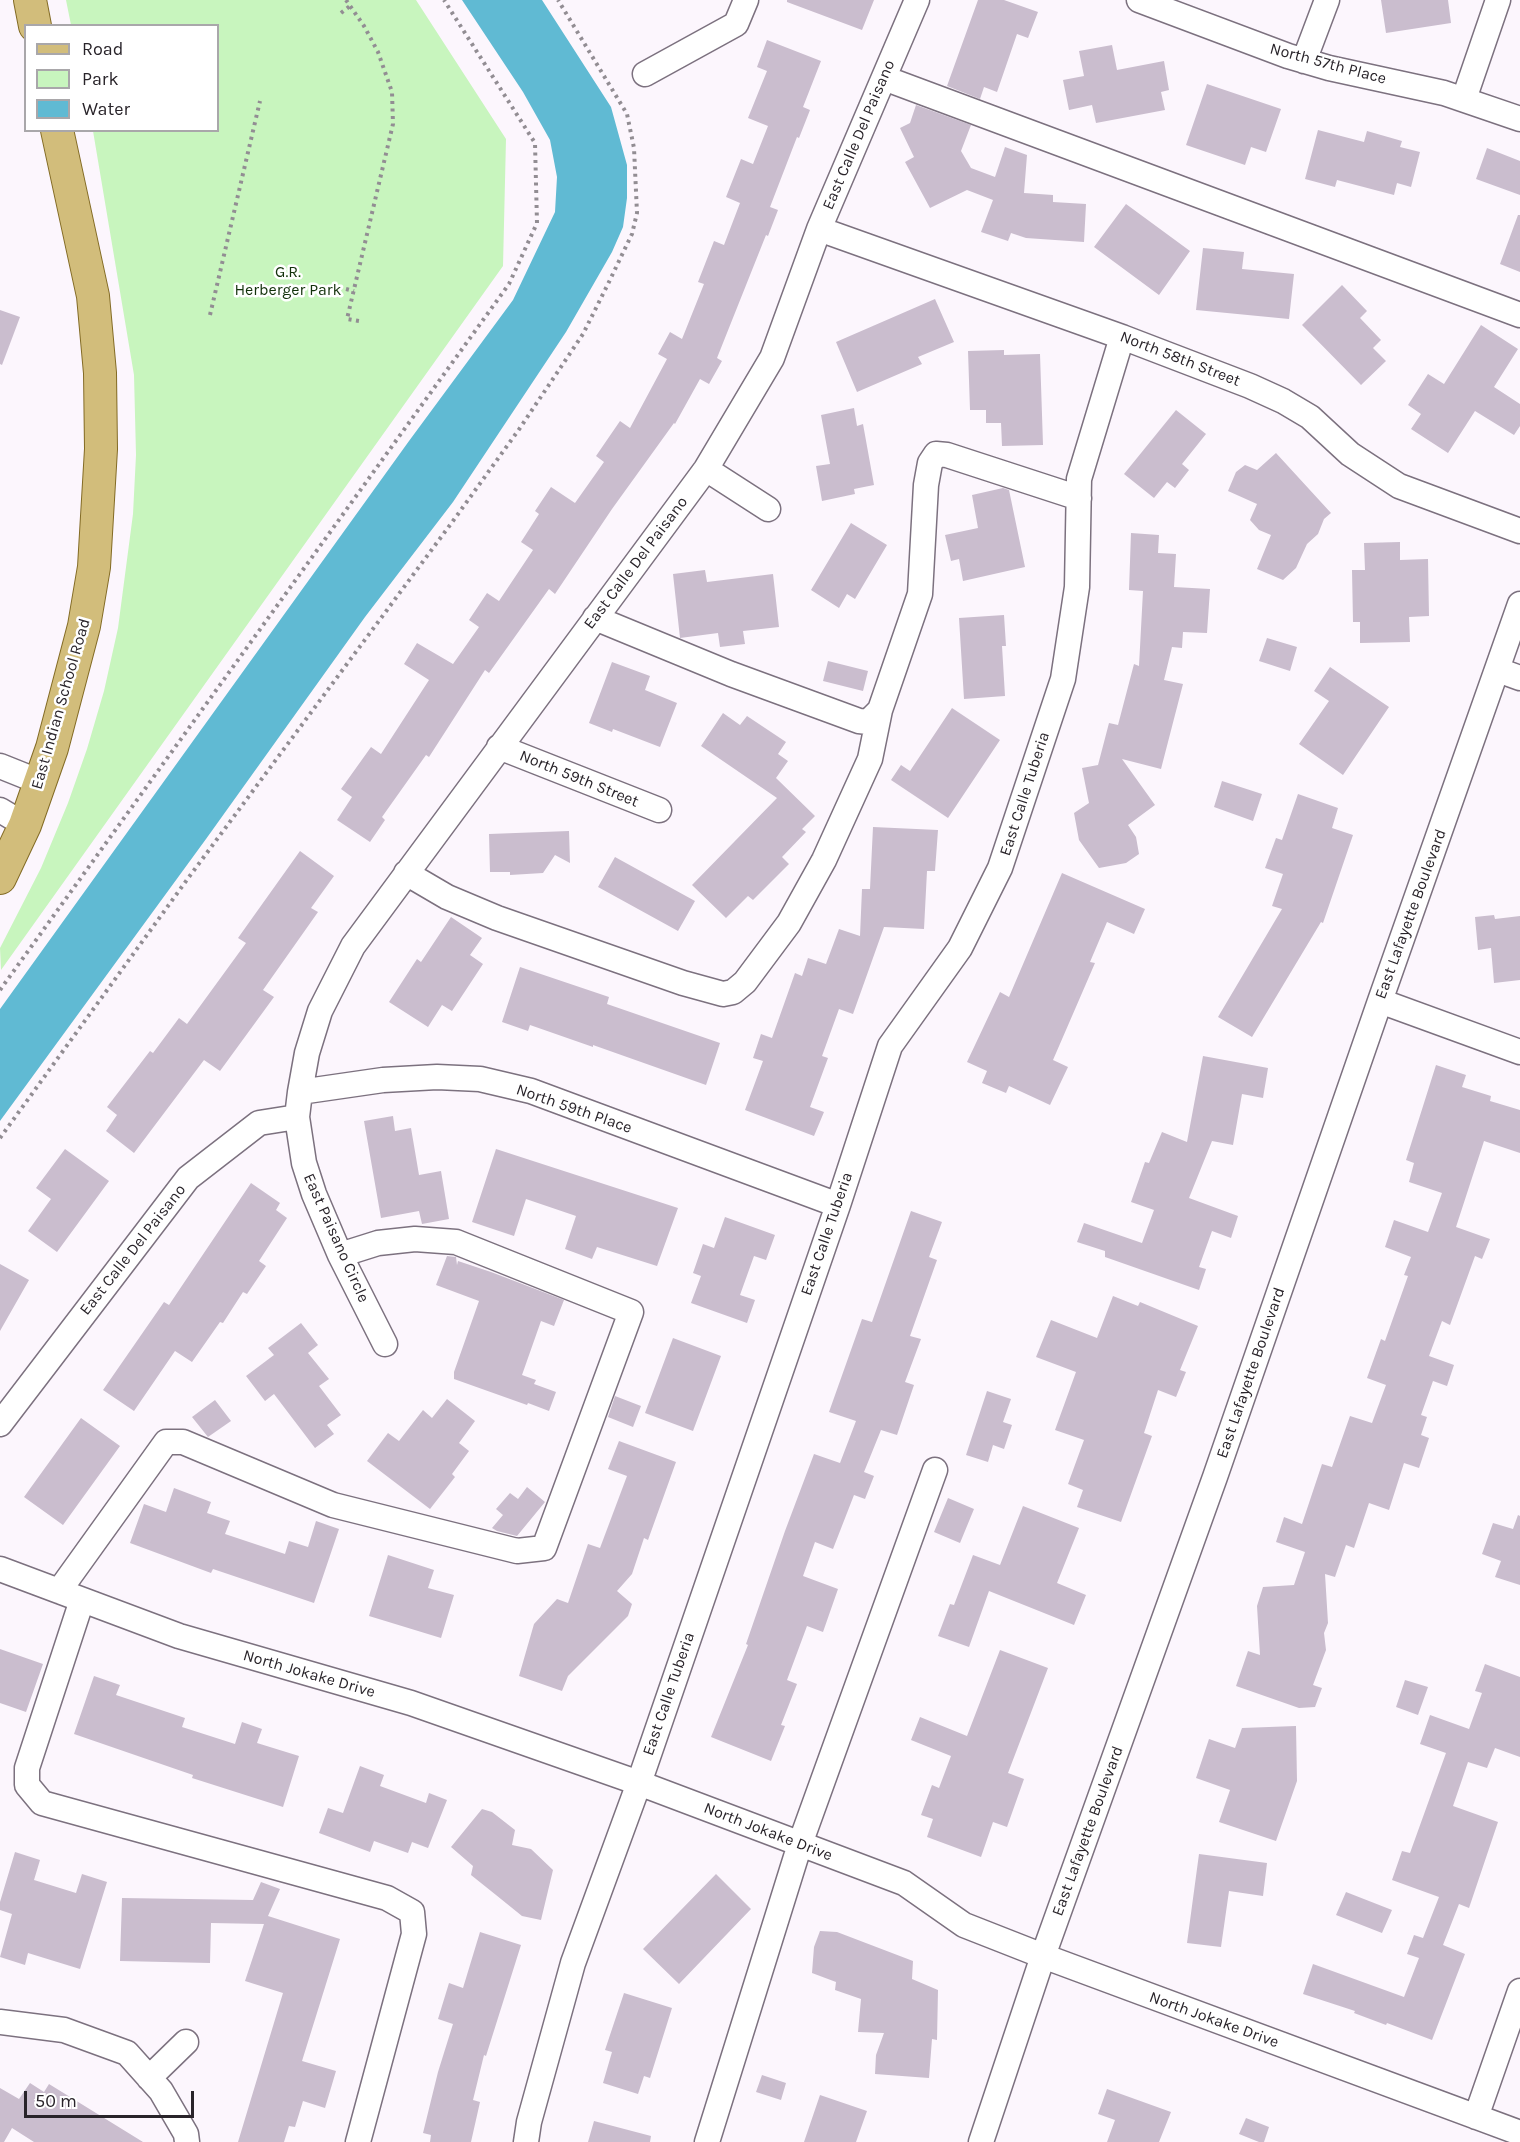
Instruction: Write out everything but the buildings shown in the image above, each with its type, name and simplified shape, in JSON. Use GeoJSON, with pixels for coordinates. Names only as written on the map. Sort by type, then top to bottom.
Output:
{"type":"FeatureCollection","features":[{"type":"Feature","properties":{"kind":"main road"},"geometry":{"type":"LineString","coordinates":[[30,0],[35,24]]}},
{"type":"Feature","properties":{"kind":"main road","name":"East Indian School Road"},"geometry":{"type":"LineString","coordinates":[[0,878],[12,818],[40,782],[52,748],[84,626],[94,567],[101,448],[100,373],[93,296],[57,132]]}},
{"type":"Feature","properties":{"kind":"street"},"geometry":{"type":"LineString","coordinates":[[645,74],[736,24],[746,0]]}},
{"type":"Feature","properties":{"kind":"street","name":"East Calle Del Paisano"},"geometry":{"type":"LineString","coordinates":[[300,1092],[307,1053],[320,1011],[353,945],[706,469],[772,358],[819,230],[917,0]]}},
{"type":"Feature","properties":{"kind":"street","name":"North 57th Place"},"geometry":{"type":"LineString","coordinates":[[1139,0],[1304,60],[1464,99],[1520,119]]}},
{"type":"Feature","properties":{"kind":"street"},"geometry":{"type":"LineString","coordinates":[[1304,60],[1327,0]]}},
{"type":"Feature","properties":{"kind":"street"},"geometry":{"type":"LineString","coordinates":[[1464,99],[1498,0]]}},
{"type":"Feature","properties":{"kind":"street"},"geometry":{"type":"LineString","coordinates":[[884,78],[1520,315]]}},
{"type":"Feature","properties":{"kind":"street","name":"North 58th Street"},"geometry":{"type":"LineString","coordinates":[[819,230],[1122,337],[1250,386],[1283,401],[1310,417],[1350,454],[1399,486],[1520,531]]}},
{"type":"Feature","properties":{"kind":"street","name":"East Calle Tuberia"},"geometry":{"type":"LineString","coordinates":[[526,2142],[529,2122],[573,1963],[639,1783],[838,1205],[890,1046],[960,948],[1000,868],[1063,679],[1077,587],[1079,479],[1122,337]]}},
{"type":"Feature","properties":{"kind":"street"},"geometry":{"type":"LineString","coordinates":[[406,873],[447,897],[497,918],[683,982],[723,994],[733,992],[745,982],[789,922],[824,860],[870,759],[880,710],[920,594],[926,485],[930,463],[936,454],[947,455],[1078,498]]}},
{"type":"Feature","properties":{"kind":"street"},"geometry":{"type":"LineString","coordinates":[[706,469],[768,509]]}},
{"type":"Feature","properties":{"kind":"street","name":"East Lafayette Boulevard"},"geometry":{"type":"LineString","coordinates":[[981,2142],[1043,1956],[1215,1477],[1520,604]]}},
{"type":"Feature","properties":{"kind":"street"},"geometry":{"type":"LineString","coordinates":[[595,618],[731,674],[859,721],[868,722],[880,710]]}},
{"type":"Feature","properties":{"kind":"street"},"geometry":{"type":"LineString","coordinates":[[1497,670],[1520,678]]}},
{"type":"Feature","properties":{"kind":"street","name":"North 59th Street"},"geometry":{"type":"LineString","coordinates":[[499,747],[659,810]]}},
{"type":"Feature","properties":{"kind":"street"},"geometry":{"type":"LineString","coordinates":[[0,766],[40,782]]}},
{"type":"Feature","properties":{"kind":"street"},"geometry":{"type":"LineString","coordinates":[[1380,1001],[1520,1052]]}},
{"type":"Feature","properties":{"kind":"street","name":"North 59th Place"},"geometry":{"type":"LineString","coordinates":[[300,1092],[383,1080],[437,1077],[480,1079],[531,1091],[838,1205]]}},
{"type":"Feature","properties":{"kind":"street","name":"East Paisano Circle"},"geometry":{"type":"LineString","coordinates":[[300,1092],[297,1117],[304,1163],[314,1194],[340,1255],[385,1344]]}},
{"type":"Feature","properties":{"kind":"street","name":"East Calle Del Paisano"},"geometry":{"type":"LineString","coordinates":[[0,1424],[188,1178],[259,1123],[297,1117]]}},
{"type":"Feature","properties":{"kind":"street"},"geometry":{"type":"LineString","coordinates":[[59,1591],[166,1442],[183,1442],[333,1505],[517,1551],[544,1548],[631,1312],[456,1242],[415,1239],[378,1243],[340,1255]]}},
{"type":"Feature","properties":{"kind":"street"},"geometry":{"type":"LineString","coordinates":[[707,2142],[800,1844],[935,1470]]}},
{"type":"Feature","properties":{"kind":"street","name":"North Jokake Drive"},"geometry":{"type":"LineString","coordinates":[[0,1569],[178,1636],[411,1703],[639,1783],[904,1883],[964,1925],[1520,2133]]}},
{"type":"Feature","properties":{"kind":"street"},"geometry":{"type":"LineString","coordinates":[[82,1600],[27,1768],[27,1785],[42,1803],[387,1898],[412,1912],[414,1934],[358,2142]]}},
{"type":"Feature","properties":{"kind":"street"},"geometry":{"type":"LineString","coordinates":[[1476,2117],[1520,1991]]}},
{"type":"Feature","properties":{"kind":"street"},"geometry":{"type":"LineString","coordinates":[[0,2022],[64,2030],[127,2053],[161,2091],[186,2134],[187,2142]]}},
{"type":"Feature","properties":{"kind":"street"},"geometry":{"type":"LineString","coordinates":[[149,2078],[186,2042]]}},
{"type":"Feature","properties":{"kind":"path"},"geometry":{"type":"LineString","coordinates":[[346,0],[378,52],[392,92],[393,124],[347,319],[359,321]]}},
{"type":"Feature","properties":{"kind":"path"},"geometry":{"type":"LineString","coordinates":[[0,990],[509,284],[537,223],[535,143],[444,0]]}},
{"type":"Feature","properties":{"kind":"path"},"geometry":{"type":"LineString","coordinates":[[0,1138],[196,867],[520,428],[583,334],[608,284],[632,234],[637,213],[634,148],[627,114],[558,0]]}},
{"type":"Feature","properties":{"kind":"path"},"geometry":{"type":"LineString","coordinates":[[341,13],[350,6]]}},
{"type":"Feature","properties":{"kind":"path"},"geometry":{"type":"LineString","coordinates":[[210,315],[260,101]]}},
{"type":"Feature","properties":{"kind":"path"},"geometry":{"type":"LineString","coordinates":[[372,178],[380,180]]}},
{"type":"Feature","properties":{"kind":"path"},"geometry":{"type":"LineString","coordinates":[[346,289],[354,291]]}},
{"type":"Feature","properties":{"kind":"green space","name":"G.R. Herberger Park"},"geometry":{"type":"Polygon","coordinates":[[[66,0],[416,0],[506,139],[503,266],[1,970],[0,948],[41,868],[68,803],[104,691],[118,628],[133,514],[136,455],[134,375],[93,132],[219,132],[219,24],[71,24],[66,0]]]}},
{"type":"Feature","properties":{"kind":"water"},"geometry":{"type":"Polygon","coordinates":[[[462,0],[542,0],[611,107],[627,165],[627,198],[623,227],[612,252],[566,332],[453,502],[365,617],[0,1121],[0,1009],[513,300],[555,212],[557,177],[550,140],[523,92],[462,0]]]}}]}
